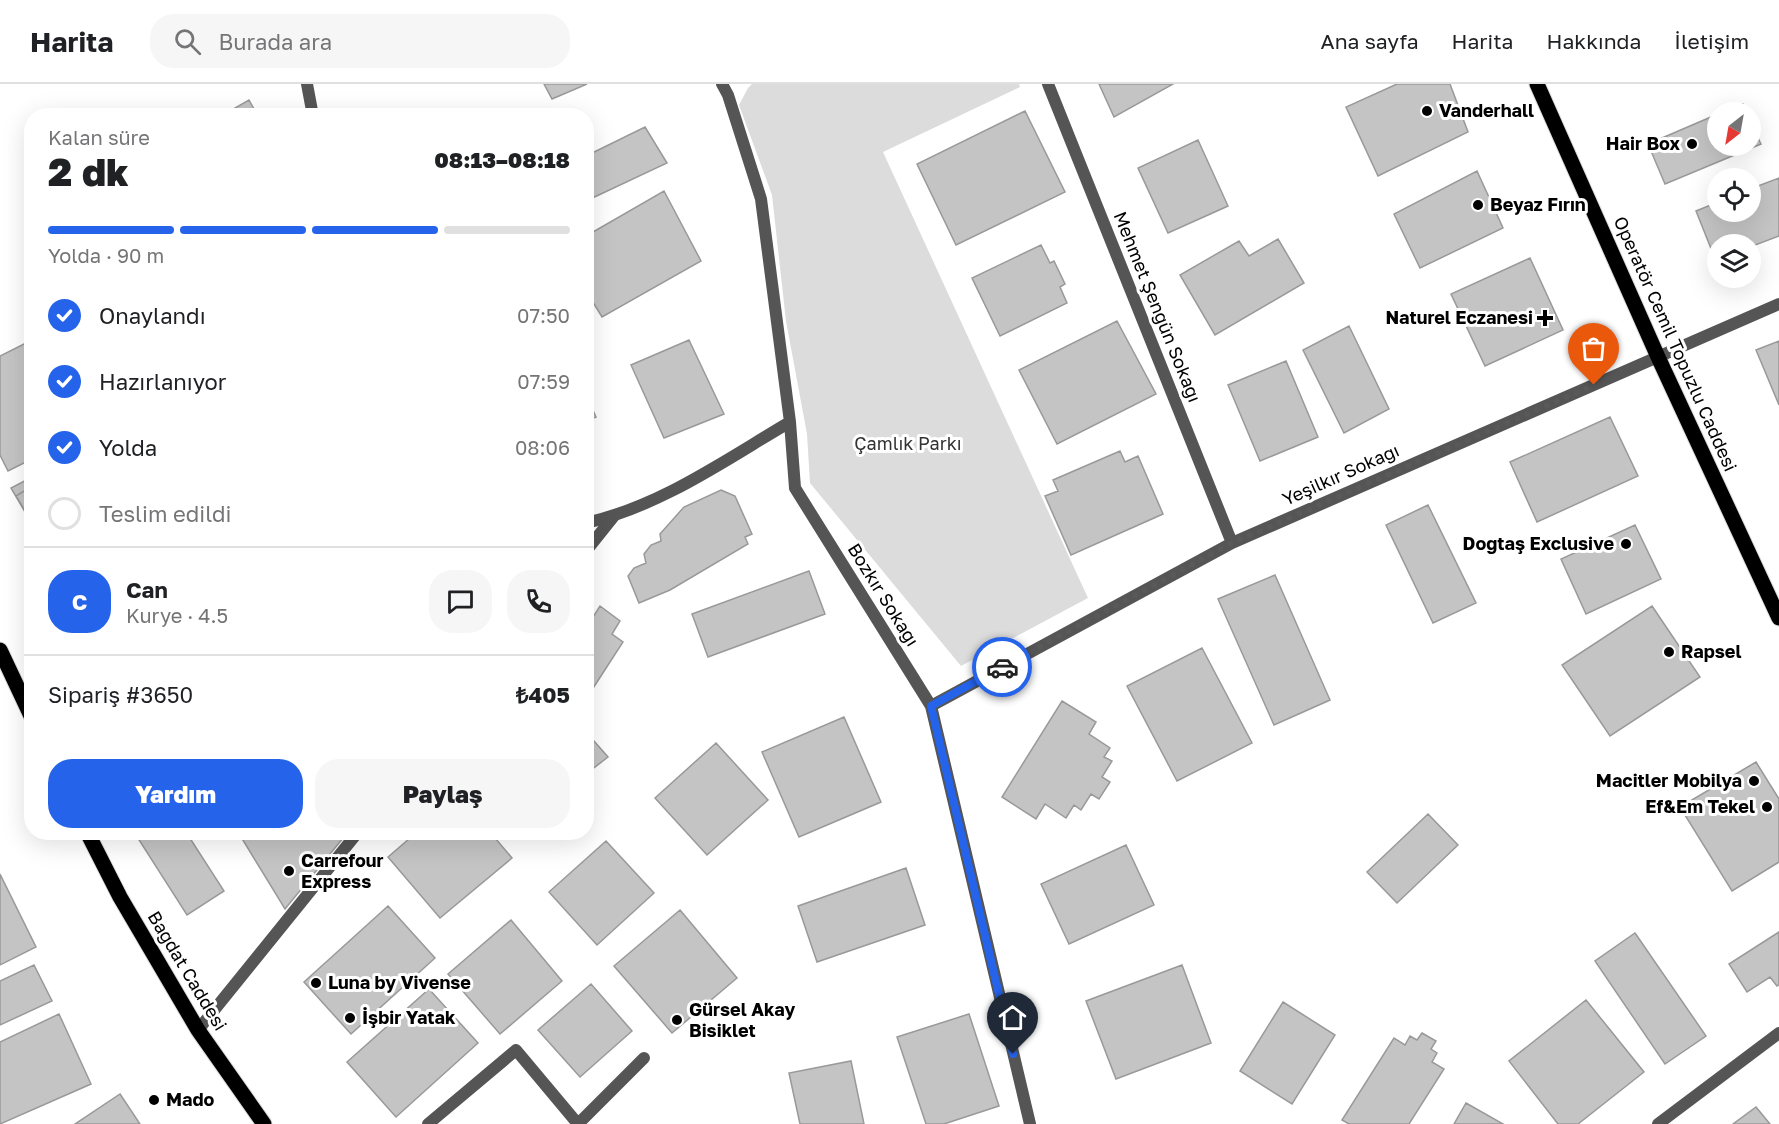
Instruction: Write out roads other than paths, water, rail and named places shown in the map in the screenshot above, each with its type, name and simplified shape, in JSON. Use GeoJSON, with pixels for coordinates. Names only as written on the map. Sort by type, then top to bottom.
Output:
{"type":"FeatureCollection","features":[{"type":"Feature","properties":{"kind":"main road","name":"Operatör Cemil Topuzlu Caddesi"},"geometry":{"type":"LineString","coordinates":[[1537,84],[1658,357],[1779,618]]}},
{"type":"Feature","properties":{"kind":"main road"},"geometry":{"type":"LineString","coordinates":[[0,650],[24,701]]}},
{"type":"Feature","properties":{"kind":"main road","name":"Bağdat Caddesi"},"geometry":{"type":"LineString","coordinates":[[91,840],[120,897],[198,1030],[264,1124]]}},
{"type":"Feature","properties":{"kind":"street"},"geometry":{"type":"LineString","coordinates":[[307,84],[312,108]]}},
{"type":"Feature","properties":{"kind":"street"},"geometry":{"type":"LineString","coordinates":[[725,90],[737,84]]}},
{"type":"Feature","properties":{"kind":"street","name":"Mehmet Şengün Sokağı"},"geometry":{"type":"LineString","coordinates":[[1048,84],[1232,543]]}},
{"type":"Feature","properties":{"kind":"street","name":"Bozkır Sokağı"},"geometry":{"type":"LineString","coordinates":[[725,90],[761,199],[790,422],[795,488],[931,706],[1029,1124]]}},
{"type":"Feature","properties":{"kind":"street","name":"Yeşilkır Sokağı"},"geometry":{"type":"LineString","coordinates":[[931,706],[1232,543],[1779,304]]}},
{"type":"Feature","properties":{"kind":"street"},"geometry":{"type":"LineString","coordinates":[[594,521],[614,516],[665,495],[790,422]]}},
{"type":"Feature","properties":{"kind":"street"},"geometry":{"type":"LineString","coordinates":[[594,541],[614,516]]}},
{"type":"Feature","properties":{"kind":"street"},"geometry":{"type":"LineString","coordinates":[[198,1030],[352,840]]}},
{"type":"Feature","properties":{"kind":"street"},"geometry":{"type":"LineString","coordinates":[[1658,1124],[1779,1033]]}},
{"type":"Feature","properties":{"kind":"street"},"geometry":{"type":"LineString","coordinates":[[428,1124],[516,1050],[578,1124],[644,1058]]}},
{"type":"Feature","properties":{"kind":"place","name":"Vanderhall"},"geometry":{"type":"Point","coordinates":[1427,111]}},
{"type":"Feature","properties":{"kind":"place","name":"Hair Box"},"geometry":{"type":"Point","coordinates":[1692,144]}},
{"type":"Feature","properties":{"kind":"place","name":"Beyaz Fırın"},"geometry":{"type":"Point","coordinates":[1478,205]}},
{"type":"Feature","properties":{"kind":"place","name":"Naturel Eczanesi"},"geometry":{"type":"Point","coordinates":[1545,318]}},
{"type":"Feature","properties":{"kind":"place","name":"Doğtaş Exclusive"},"geometry":{"type":"Point","coordinates":[1626,544]}},
{"type":"Feature","properties":{"kind":"place","name":"Rapsel"},"geometry":{"type":"Point","coordinates":[1669,652]}},
{"type":"Feature","properties":{"kind":"place","name":"Macitler Mobilya"},"geometry":{"type":"Point","coordinates":[1754,781]}},
{"type":"Feature","properties":{"kind":"place","name":"Ef&Em Tekel"},"geometry":{"type":"Point","coordinates":[1767,807]}},
{"type":"Feature","properties":{"kind":"place","name":"Carrefour Express"},"geometry":{"type":"Point","coordinates":[289,871]}},
{"type":"Feature","properties":{"kind":"place","name":"Luna by Vivense"},"geometry":{"type":"Point","coordinates":[316,983]}},
{"type":"Feature","properties":{"kind":"place","name":"İşbir Yatak"},"geometry":{"type":"Point","coordinates":[350,1018]}},
{"type":"Feature","properties":{"kind":"place","name":"Gürsel Akay Bisiklet"},"geometry":{"type":"Point","coordinates":[677,1020]}},
{"type":"Feature","properties":{"kind":"place","name":"Mado"},"geometry":{"type":"Point","coordinates":[154,1100]}},
{"type":"Feature","properties":{"kind":"park label","name":"Çamlık Parkı"},"geometry":{"type":"Point","coordinates":[908,444]}}]}
